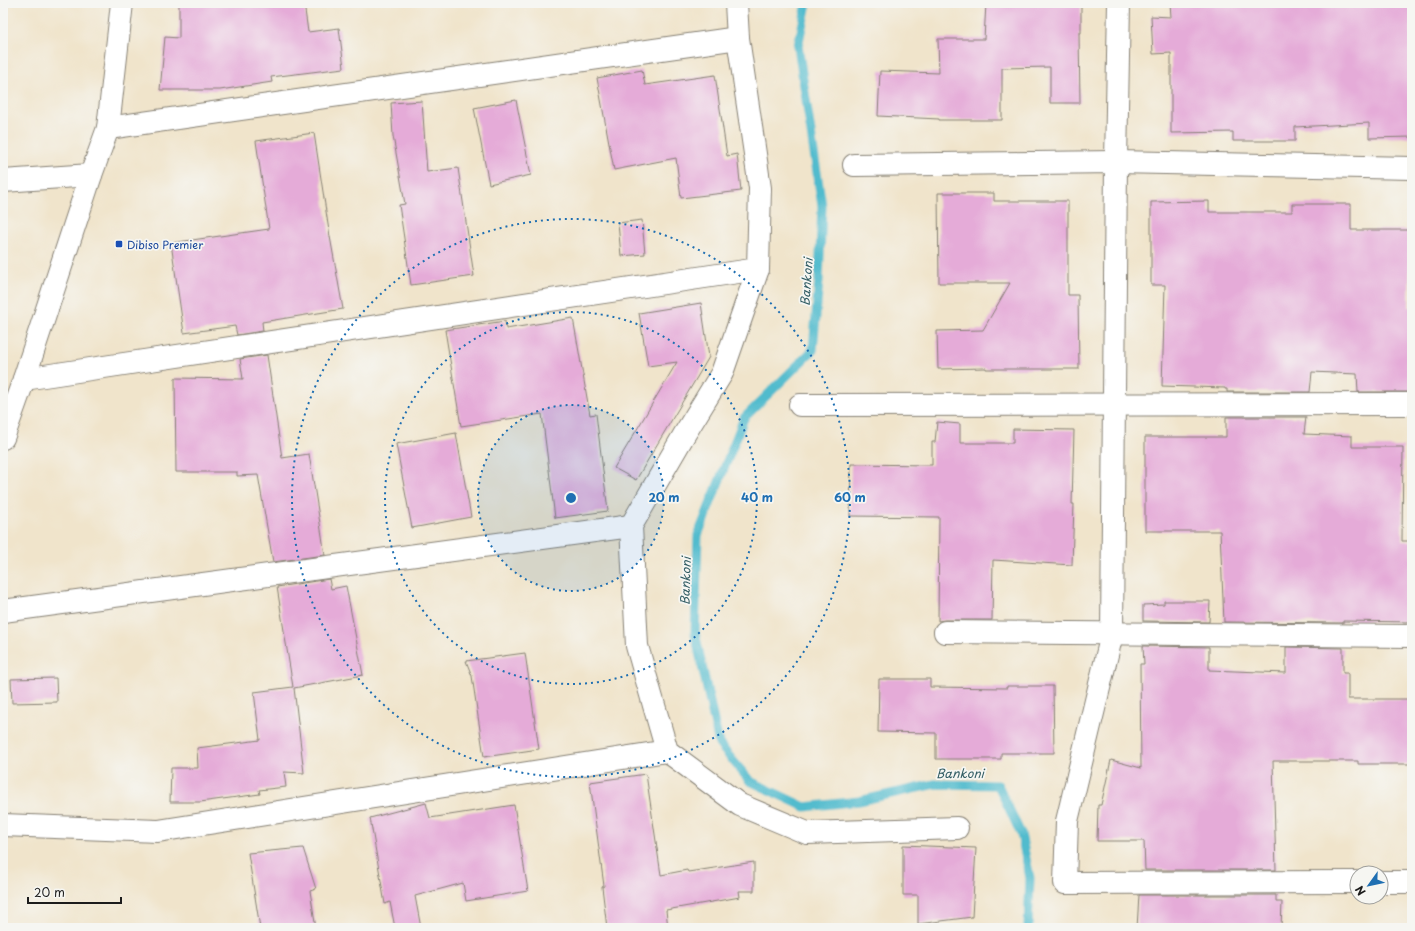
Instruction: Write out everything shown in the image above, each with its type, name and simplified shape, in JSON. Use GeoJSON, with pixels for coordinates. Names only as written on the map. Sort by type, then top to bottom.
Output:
{"type":"FeatureCollection","features":[{"type":"Feature","properties":{"kind":"street"},"geometry":{"type":"LineString","coordinates":[[3,438],[108,128],[122,3]]}},
{"type":"Feature","properties":{"kind":"street"},"geometry":{"type":"LineString","coordinates":[[736,3],[738,38],[760,188],[758,269],[722,373],[631,526],[637,646],[667,751],[740,805],[807,833],[957,828]]}},
{"type":"Feature","properties":{"kind":"street"},"geometry":{"type":"LineString","coordinates":[[1119,3],[1116,162],[1112,634],[1067,821],[1065,883],[1349,882]]}},
{"type":"Feature","properties":{"kind":"street"},"geometry":{"type":"LineString","coordinates":[[108,128],[738,38]]}},
{"type":"Feature","properties":{"kind":"street"},"geometry":{"type":"LineString","coordinates":[[854,164],[1116,162],[1412,168]]}},
{"type":"Feature","properties":{"kind":"street"},"geometry":{"type":"LineString","coordinates":[[3,181],[91,175]]}},
{"type":"Feature","properties":{"kind":"street"},"geometry":{"type":"LineString","coordinates":[[24,379],[758,269]]}},
{"type":"Feature","properties":{"kind":"street"},"geometry":{"type":"LineString","coordinates":[[800,405],[1412,404]]}},
{"type":"Feature","properties":{"kind":"street"},"geometry":{"type":"LineString","coordinates":[[3,611],[631,526]]}},
{"type":"Feature","properties":{"kind":"street"},"geometry":{"type":"LineString","coordinates":[[945,632],[1412,636]]}},
{"type":"Feature","properties":{"kind":"street"},"geometry":{"type":"LineString","coordinates":[[3,825],[158,831],[667,751]]}},
{"type":"Feature","properties":{"kind":"street"},"geometry":{"type":"LineString","coordinates":[[1389,882],[1412,882]]}},
{"type":"Feature","properties":{"kind":"building"},"geometry":{"type":"Polygon","coordinates":[[[179,3],[304,3],[308,32],[339,28],[344,68],[271,77],[272,82],[220,90],[160,90],[165,37],[179,38],[179,3]]]}},
{"type":"Feature","properties":{"kind":"building"},"geometry":{"type":"Polygon","coordinates":[[[986,3],[1081,3],[1081,33],[1079,33],[1080,103],[1050,103],[1050,67],[1002,68],[1002,120],[939,120],[878,116],[880,71],[939,73],[938,39],[984,39],[986,3]]]}},
{"type":"Feature","properties":{"kind":"building"},"geometry":{"type":"Polygon","coordinates":[[[1170,3],[1411,3],[1412,137],[1369,138],[1369,123],[1295,127],[1295,141],[1233,141],[1233,132],[1171,133],[1171,53],[1153,54],[1151,16],[1171,17],[1170,3]]]}},
{"type":"Feature","properties":{"kind":"building"},"geometry":{"type":"Polygon","coordinates":[[[642,70],[645,85],[715,75],[727,156],[737,154],[741,191],[681,198],[676,158],[614,170],[597,78],[642,70]]]}},
{"type":"Feature","properties":{"kind":"building"},"geometry":{"type":"Polygon","coordinates":[[[516,100],[531,175],[489,184],[474,108],[516,100]]]}},
{"type":"Feature","properties":{"kind":"building"},"geometry":{"type":"Polygon","coordinates":[[[422,101],[427,172],[458,168],[474,276],[411,285],[399,205],[405,204],[393,136],[391,103],[422,101]]]}},
{"type":"Feature","properties":{"kind":"building"},"geometry":{"type":"Polygon","coordinates":[[[314,133],[343,309],[262,322],[263,331],[237,335],[235,326],[184,333],[171,243],[269,229],[256,141],[314,133]]]}},
{"type":"Feature","properties":{"kind":"building"},"geometry":{"type":"Polygon","coordinates":[[[938,193],[994,193],[994,201],[1068,201],[1068,295],[1078,295],[1079,369],[938,369],[937,331],[983,330],[1010,283],[939,283],[938,193]]]}},
{"type":"Feature","properties":{"kind":"building"},"geometry":{"type":"Polygon","coordinates":[[[1209,201],[1209,212],[1292,212],[1292,204],[1351,204],[1351,230],[1410,230],[1409,307],[1412,307],[1412,392],[1358,392],[1357,374],[1312,372],[1310,392],[1227,392],[1227,389],[1225,388],[1162,386],[1165,285],[1151,285],[1151,202],[1209,201]]]}},
{"type":"Feature","properties":{"kind":"building"},"geometry":{"type":"Polygon","coordinates":[[[642,220],[645,254],[621,256],[618,223],[642,220]]]}},
{"type":"Feature","properties":{"kind":"building"},"geometry":{"type":"Polygon","coordinates":[[[701,303],[709,357],[636,480],[614,468],[677,362],[648,366],[639,313],[701,303]]]}},
{"type":"Feature","properties":{"kind":"building"},"geometry":{"type":"Polygon","coordinates":[[[573,318],[590,415],[596,414],[608,511],[555,518],[542,414],[461,426],[445,330],[505,321],[506,329],[573,318]]]}},
{"type":"Feature","properties":{"kind":"building"},"geometry":{"type":"Polygon","coordinates":[[[267,355],[282,458],[309,454],[325,555],[273,562],[258,475],[237,476],[237,472],[176,472],[175,378],[243,379],[240,359],[267,355]]]}},
{"type":"Feature","properties":{"kind":"building"},"geometry":{"type":"Polygon","coordinates":[[[1226,417],[1306,417],[1304,434],[1352,436],[1352,447],[1403,447],[1402,541],[1412,541],[1412,622],[1224,622],[1220,531],[1145,531],[1145,437],[1226,437],[1226,417]]]}},
{"type":"Feature","properties":{"kind":"building"},"geometry":{"type":"Polygon","coordinates":[[[937,422],[960,424],[960,443],[1013,443],[1013,429],[1074,430],[1072,565],[993,560],[992,620],[938,621],[939,517],[850,516],[851,464],[932,465],[932,442],[935,442],[937,422]]]}},
{"type":"Feature","properties":{"kind":"building"},"geometry":{"type":"Polygon","coordinates":[[[456,433],[471,517],[412,528],[396,444],[456,433]]]}},
{"type":"Feature","properties":{"kind":"building"},"geometry":{"type":"Polygon","coordinates":[[[329,579],[331,589],[346,586],[363,675],[294,688],[304,773],[284,772],[286,787],[259,790],[260,794],[200,802],[170,802],[171,768],[198,768],[197,748],[260,740],[254,692],[293,687],[277,587],[329,579]]]}},
{"type":"Feature","properties":{"kind":"building"},"geometry":{"type":"Polygon","coordinates":[[[1164,601],[1210,601],[1209,622],[1143,621],[1143,605],[1164,604],[1164,601]]]}},
{"type":"Feature","properties":{"kind":"building"},"geometry":{"type":"Polygon","coordinates":[[[1143,646],[1209,647],[1209,670],[1286,673],[1286,647],[1343,648],[1343,673],[1348,673],[1348,699],[1412,699],[1412,764],[1358,764],[1358,761],[1273,761],[1276,870],[1145,870],[1144,841],[1097,841],[1098,805],[1101,805],[1111,760],[1141,768],[1140,664],[1144,664],[1143,646]]]}},
{"type":"Feature","properties":{"kind":"building"},"geometry":{"type":"Polygon","coordinates":[[[525,653],[539,749],[484,757],[472,676],[466,661],[525,653]]]}},
{"type":"Feature","properties":{"kind":"building"},"geometry":{"type":"Polygon","coordinates":[[[56,678],[57,702],[12,703],[11,679],[56,678]]]}},
{"type":"Feature","properties":{"kind":"building"},"geometry":{"type":"Polygon","coordinates":[[[879,679],[930,679],[930,687],[1007,688],[1007,686],[1053,686],[1054,753],[1001,753],[1001,759],[936,759],[936,733],[878,732],[879,679]]]}},
{"type":"Feature","properties":{"kind":"building"},"geometry":{"type":"Polygon","coordinates":[[[646,774],[661,875],[687,870],[688,872],[754,862],[754,891],[739,891],[740,897],[666,910],[668,928],[607,928],[602,887],[604,886],[590,782],[646,774]]]}},
{"type":"Feature","properties":{"kind":"building"},"geometry":{"type":"Polygon","coordinates":[[[426,803],[430,818],[514,805],[528,891],[466,901],[463,883],[415,896],[421,928],[395,928],[390,902],[385,904],[370,818],[426,803]]]}},
{"type":"Feature","properties":{"kind":"building"},"geometry":{"type":"Polygon","coordinates":[[[903,845],[976,848],[972,917],[918,924],[918,895],[903,895],[903,845]]]}},
{"type":"Feature","properties":{"kind":"building"},"geometry":{"type":"Polygon","coordinates":[[[303,848],[316,889],[310,891],[316,928],[260,928],[248,853],[303,848]]]}},
{"type":"Feature","properties":{"kind":"building"},"geometry":{"type":"Polygon","coordinates":[[[1139,895],[1276,895],[1276,902],[1282,902],[1281,928],[1137,928],[1139,895]]]}},
{"type":"Feature","properties":{"kind":"waterway","name":"Bankoni"},"geometry":{"type":"LineString","coordinates":[[807,3],[798,46],[822,206],[819,281],[813,350],[744,418],[698,535],[695,633],[719,744],[750,781],[805,807],[859,801],[935,784],[998,785],[1021,834],[1030,878],[1028,928]]}},
{"type":"Feature","properties":{"kind":"place","name":"Dibiso Premier"},"geometry":{"type":"Point","coordinates":[119,244]}}]}
